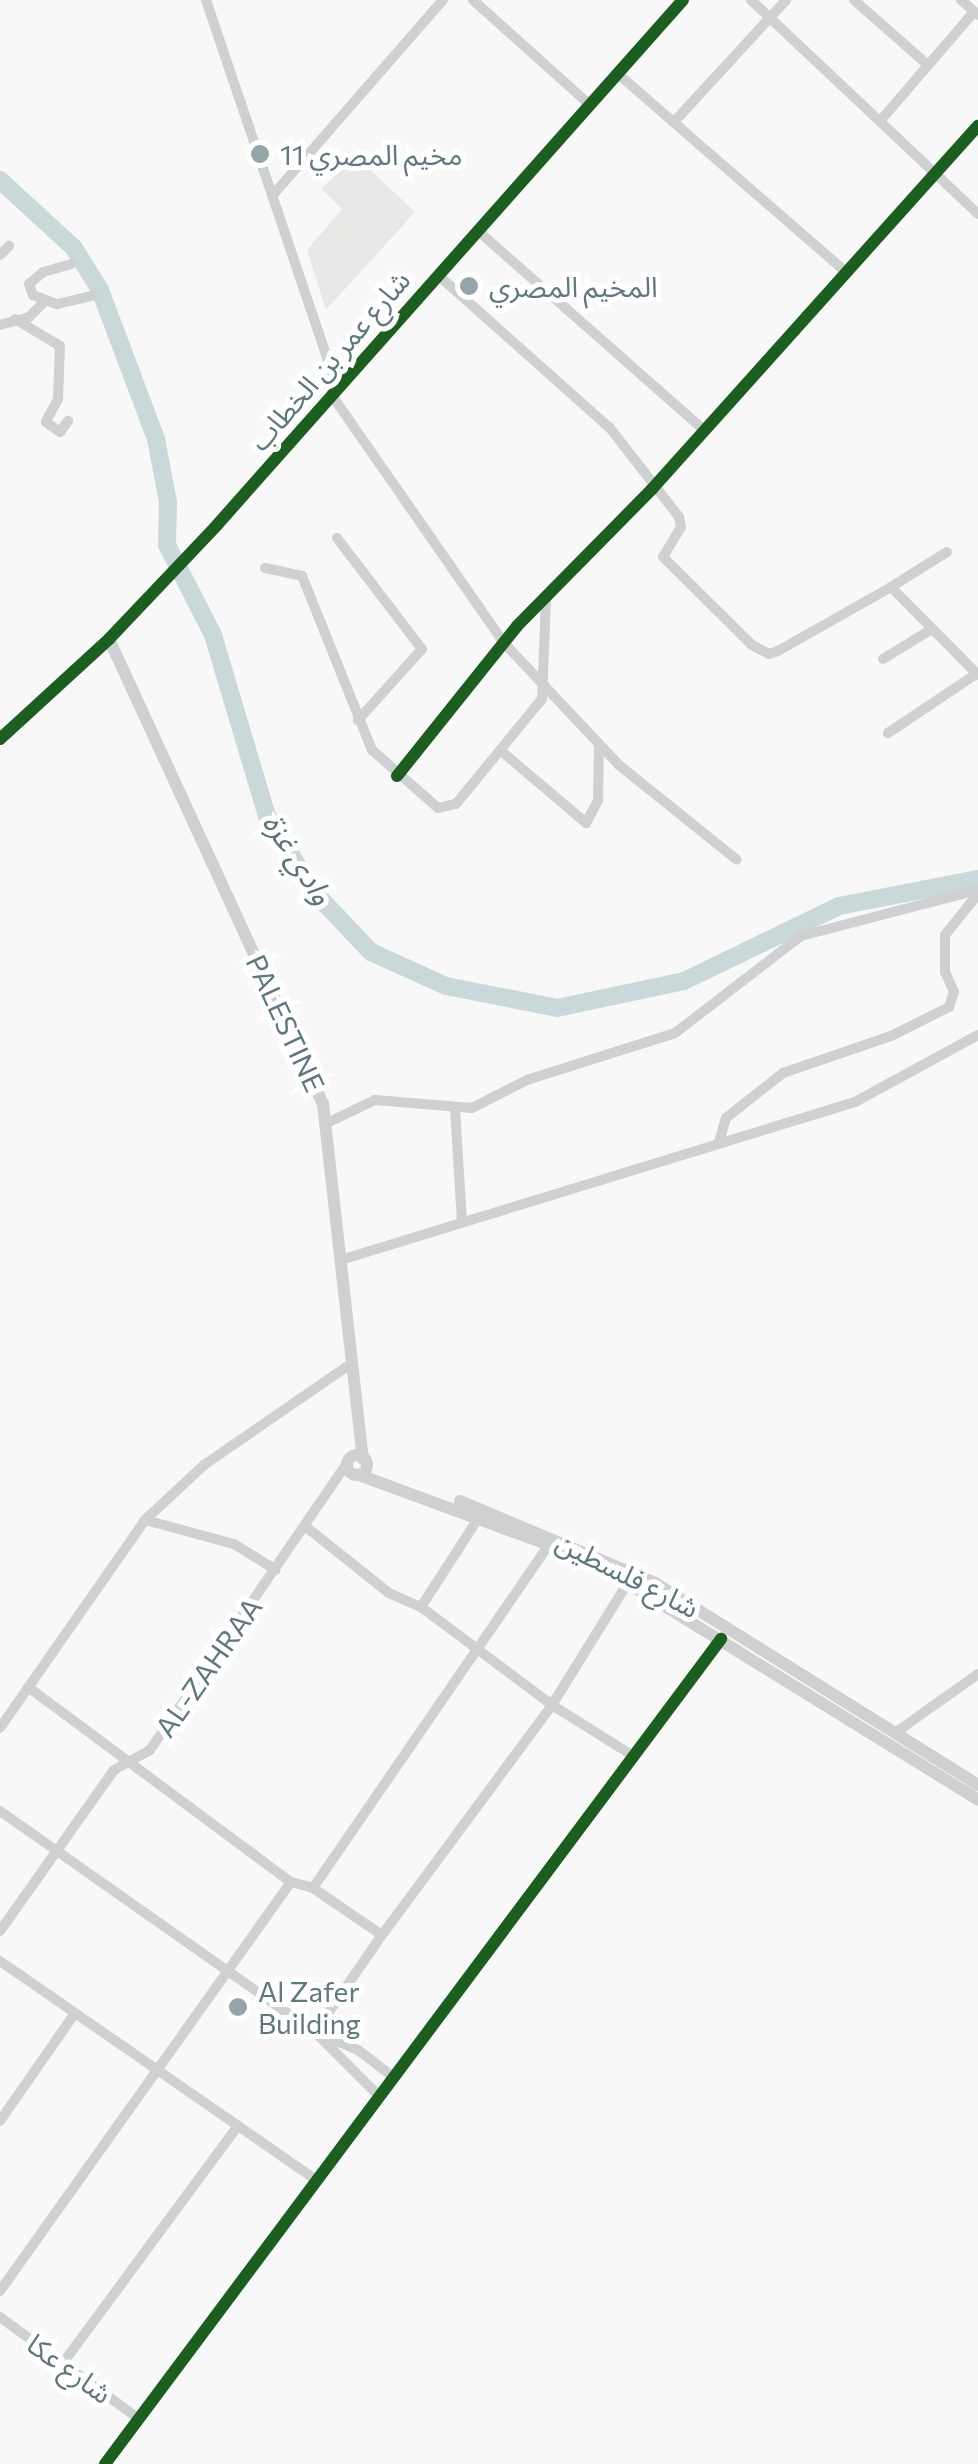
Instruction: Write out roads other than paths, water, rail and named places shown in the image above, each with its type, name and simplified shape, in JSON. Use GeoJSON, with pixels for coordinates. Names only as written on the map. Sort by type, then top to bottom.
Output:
{"type":"FeatureCollection","features":[{"type":"Feature","properties":{"kind":"street"},"geometry":{"type":"LineString","coordinates":[[206,0],[334,390],[504,643],[599,744],[737,860]]}},
{"type":"Feature","properties":{"kind":"street"},"geometry":{"type":"LineString","coordinates":[[272,196],[443,0]]}},
{"type":"Feature","properties":{"kind":"street"},"geometry":{"type":"LineString","coordinates":[[473,0],[590,106]]}},
{"type":"Feature","properties":{"kind":"street","name":"شارع عمر بن الخطاب"},"geometry":{"type":"LineString","coordinates":[[0,739],[110,638],[217,525],[683,0]]}},
{"type":"Feature","properties":{"kind":"street"},"geometry":{"type":"LineString","coordinates":[[751,0],[937,170],[978,214]]}},
{"type":"Feature","properties":{"kind":"street"},"geometry":{"type":"LineString","coordinates":[[674,122],[786,0]]}},
{"type":"Feature","properties":{"kind":"street"},"geometry":{"type":"LineString","coordinates":[[854,0],[928,65]]}},
{"type":"Feature","properties":{"kind":"street"},"geometry":{"type":"LineString","coordinates":[[880,120],[976,14],[960,0]]}},
{"type":"Feature","properties":{"kind":"street"},"geometry":{"type":"LineString","coordinates":[[618,73],[844,270]]}},
{"type":"Feature","properties":{"kind":"street"},"geometry":{"type":"LineString","coordinates":[[397,776],[504,643],[652,489],[844,270],[978,126]]}},
{"type":"Feature","properties":{"kind":"street"},"geometry":{"type":"LineString","coordinates":[[477,230],[703,429]]}},
{"type":"Feature","properties":{"kind":"street"},"geometry":{"type":"LineString","coordinates":[[0,256],[9,246]]}},
{"type":"Feature","properties":{"kind":"street"},"geometry":{"type":"LineString","coordinates":[[44,301],[29,284],[43,272],[72,264]]}},
{"type":"Feature","properties":{"kind":"street"},"geometry":{"type":"LineString","coordinates":[[438,275],[610,428],[681,528],[662,557],[769,654],[947,552]]}},
{"type":"Feature","properties":{"kind":"street"},"geometry":{"type":"LineString","coordinates":[[0,324],[29,317],[44,301],[93,296]]}},
{"type":"Feature","properties":{"kind":"street"},"geometry":{"type":"LineString","coordinates":[[15,320],[60,346],[58,400],[46,422],[60,432],[68,421]]}},
{"type":"Feature","properties":{"kind":"street"},"geometry":{"type":"LineString","coordinates":[[337,538],[422,649],[358,720]]}},
{"type":"Feature","properties":{"kind":"street"},"geometry":{"type":"LineString","coordinates":[[264,568],[302,576],[358,720],[382,764],[438,808],[448,808],[533,713],[543,685],[546,598]]}},
{"type":"Feature","properties":{"kind":"street"},"geometry":{"type":"LineString","coordinates":[[888,733],[977,674],[892,586]]}},
{"type":"Feature","properties":{"kind":"street"},"geometry":{"type":"LineString","coordinates":[[883,659],[932,628]]}},
{"type":"Feature","properties":{"kind":"street","name":"PALESTINE"},"geometry":{"type":"LineString","coordinates":[[110,638],[329,1122],[344,1259],[357,1465]]}},
{"type":"Feature","properties":{"kind":"street"},"geometry":{"type":"LineString","coordinates":[[500,750],[586,823],[598,800],[599,744]]}},
{"type":"Feature","properties":{"kind":"street"},"geometry":{"type":"LineString","coordinates":[[329,1122],[375,1100],[472,1108],[527,1080],[676,1033],[801,936],[978,892]]}},
{"type":"Feature","properties":{"kind":"street"},"geometry":{"type":"LineString","coordinates":[[720,1142],[726,1118],[783,1073],[891,1036],[949,1007],[954,992],[945,972],[945,935],[978,892]]}},
{"type":"Feature","properties":{"kind":"street"},"geometry":{"type":"LineString","coordinates":[[344,1259],[855,1102],[978,1035]]}},
{"type":"Feature","properties":{"kind":"street"},"geometry":{"type":"LineString","coordinates":[[454,1108],[462,1221]]}},
{"type":"Feature","properties":{"kind":"street"},"geometry":{"type":"LineString","coordinates":[[0,1726],[146,1520],[204,1466],[352,1363]]}},
{"type":"Feature","properties":{"kind":"street"},"geometry":{"type":"LineString","coordinates":[[357,1465],[550,1543],[629,1582],[978,1800]]}},
{"type":"Feature","properties":{"kind":"street","name":"AL-ZAHRAA"},"geometry":{"type":"LineString","coordinates":[[0,1932],[114,1770],[150,1750],[334,1486],[357,1465]]}},
{"type":"Feature","properties":{"kind":"street","name":"شارع فلسطين"},"geometry":{"type":"LineString","coordinates":[[357,1465],[515,1520],[656,1583],[978,1785]]}},
{"type":"Feature","properties":{"kind":"street"},"geometry":{"type":"LineString","coordinates":[[421,1606],[479,1517]]}},
{"type":"Feature","properties":{"kind":"street"},"geometry":{"type":"LineString","coordinates":[[146,1520],[234,1544],[276,1570]]}},
{"type":"Feature","properties":{"kind":"street"},"geometry":{"type":"LineString","coordinates":[[305,1526],[389,1593],[421,1606],[552,1705],[630,1754]]}},
{"type":"Feature","properties":{"kind":"street"},"geometry":{"type":"LineString","coordinates":[[313,1888],[550,1543]]}},
{"type":"Feature","properties":{"kind":"street"},"geometry":{"type":"LineString","coordinates":[[315,2032],[552,1705],[629,1582]]}},
{"type":"Feature","properties":{"kind":"street"},"geometry":{"type":"LineString","coordinates":[[106,2464],[630,1754],[721,1639]]}},
{"type":"Feature","properties":{"kind":"street"},"geometry":{"type":"LineString","coordinates":[[895,1733],[978,1674]]}},
{"type":"Feature","properties":{"kind":"street"},"geometry":{"type":"LineString","coordinates":[[28,1686],[290,1882],[313,1888],[382,1935]]}},
{"type":"Feature","properties":{"kind":"street"},"geometry":{"type":"LineString","coordinates":[[0,1811],[315,2032],[378,2095]]}},
{"type":"Feature","properties":{"kind":"street"},"geometry":{"type":"LineString","coordinates":[[0,2292],[290,1882]]}},
{"type":"Feature","properties":{"kind":"street"},"geometry":{"type":"LineString","coordinates":[[0,1961],[315,2179]]}},
{"type":"Feature","properties":{"kind":"street"},"geometry":{"type":"LineString","coordinates":[[0,2121],[75,2013]]}},
{"type":"Feature","properties":{"kind":"street"},"geometry":{"type":"LineString","coordinates":[[315,2032],[358,2050],[392,2076]]}},
{"type":"Feature","properties":{"kind":"street"},"geometry":{"type":"LineString","coordinates":[[62,2363],[238,2126]]}},
{"type":"Feature","properties":{"kind":"street","name":"شارع عكا"},"geometry":{"type":"LineString","coordinates":[[0,2317],[140,2419]]}},
{"type":"Feature","properties":{"kind":"waterway","name":"وادي غزة"},"geometry":{"type":"LineString","coordinates":[[0,180],[74,248],[100,290],[156,439],[168,502],[167,545],[213,635],[267,816],[314,892],[371,952],[446,986],[557,1008],[684,981],[839,906],[978,879]]}},
{"type":"Feature","properties":{"kind":"place","name":"مخيم المصري 11"},"geometry":{"type":"Point","coordinates":[260,154]}},
{"type":"Feature","properties":{"kind":"place","name":"المخيم المصري"},"geometry":{"type":"Point","coordinates":[469,286]}},
{"type":"Feature","properties":{"kind":"place","name":"Al Zafer Building"},"geometry":{"type":"Point","coordinates":[238,2007]}}]}
